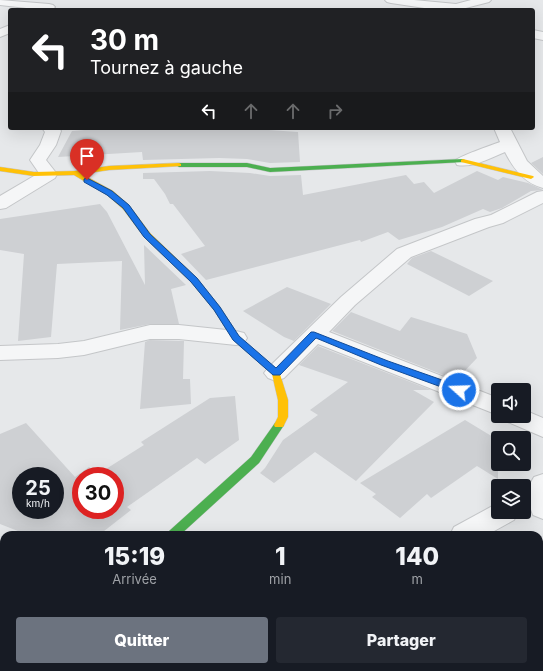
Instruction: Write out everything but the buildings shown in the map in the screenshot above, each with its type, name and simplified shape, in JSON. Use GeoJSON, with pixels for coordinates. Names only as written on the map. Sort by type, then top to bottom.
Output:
{"type":"FeatureCollection","features":[{"type":"Feature","properties":{"kind":"street"},"geometry":{"type":"LineString","coordinates":[[391,0],[454,8],[486,0]]}},
{"type":"Feature","properties":{"kind":"street"},"geometry":{"type":"LineString","coordinates":[[0,2],[52,3]]}},
{"type":"Feature","properties":{"kind":"street"},"geometry":{"type":"LineString","coordinates":[[49,174],[38,160],[48,145],[53,131],[52,130]]}},
{"type":"Feature","properties":{"kind":"street"},"geometry":{"type":"LineString","coordinates":[[503,130],[519,164],[537,180]]}},
{"type":"Feature","properties":{"kind":"street"},"geometry":{"type":"LineString","coordinates":[[0,169],[34,174],[75,174],[109,168],[219,164],[247,165],[270,170],[463,161],[484,155],[509,144]]}},
{"type":"Feature","properties":{"kind":"street"},"geometry":{"type":"LineString","coordinates":[[463,161],[537,180]]}},
{"type":"Feature","properties":{"kind":"street"},"geometry":{"type":"LineString","coordinates":[[0,204],[49,174]]}},
{"type":"Feature","properties":{"kind":"street"},"geometry":{"type":"LineString","coordinates":[[75,174],[110,193],[126,207],[147,236],[194,280],[217,309],[236,338],[276,373],[283,400],[283,416],[276,430],[255,460],[176,531]]}},
{"type":"Feature","properties":{"kind":"street"},"geometry":{"type":"LineString","coordinates":[[276,373],[348,301],[404,253],[482,223],[497,220],[543,196]]}},
{"type":"Feature","properties":{"kind":"street"},"geometry":{"type":"LineString","coordinates":[[0,353],[78,349],[101,345],[131,335],[150,332],[179,332],[236,338]]}},
{"type":"Feature","properties":{"kind":"street"},"geometry":{"type":"LineString","coordinates":[[314,334],[384,363],[459,390],[491,404]]}},
{"type":"Feature","properties":{"kind":"street"},"geometry":{"type":"LineString","coordinates":[[531,422],[543,428]]}},
{"type":"Feature","properties":{"kind":"street"},"geometry":{"type":"LineString","coordinates":[[471,531],[492,519]]}},
{"type":"Feature","properties":{"kind":"traffic: fast"},"geometry":{"type":"LineString","coordinates":[[179,165],[247,165],[270,170],[463,161]]}},
{"type":"Feature","properties":{"kind":"traffic: fast"},"geometry":{"type":"LineString","coordinates":[[176,531],[255,460],[279,425]]}},
{"type":"Feature","properties":{"kind":"traffic: slow"},"geometry":{"type":"LineString","coordinates":[[463,161],[531,177]]}},
{"type":"Feature","properties":{"kind":"traffic: slow"},"geometry":{"type":"LineString","coordinates":[[0,169],[34,174],[75,173],[109,168],[179,165]]}},
{"type":"Feature","properties":{"kind":"traffic: slow"},"geometry":{"type":"LineString","coordinates":[[75,173],[110,193],[126,207],[147,235],[194,280],[217,309],[236,338],[276,373],[283,400],[283,417],[279,425]]}},
{"type":"Feature","properties":{"kind":"route"},"geometry":{"type":"LineString","coordinates":[[87,180],[110,193],[126,207],[147,236],[194,280],[217,309],[236,338],[276,373],[314,334],[384,363],[459,390]]}}]}
